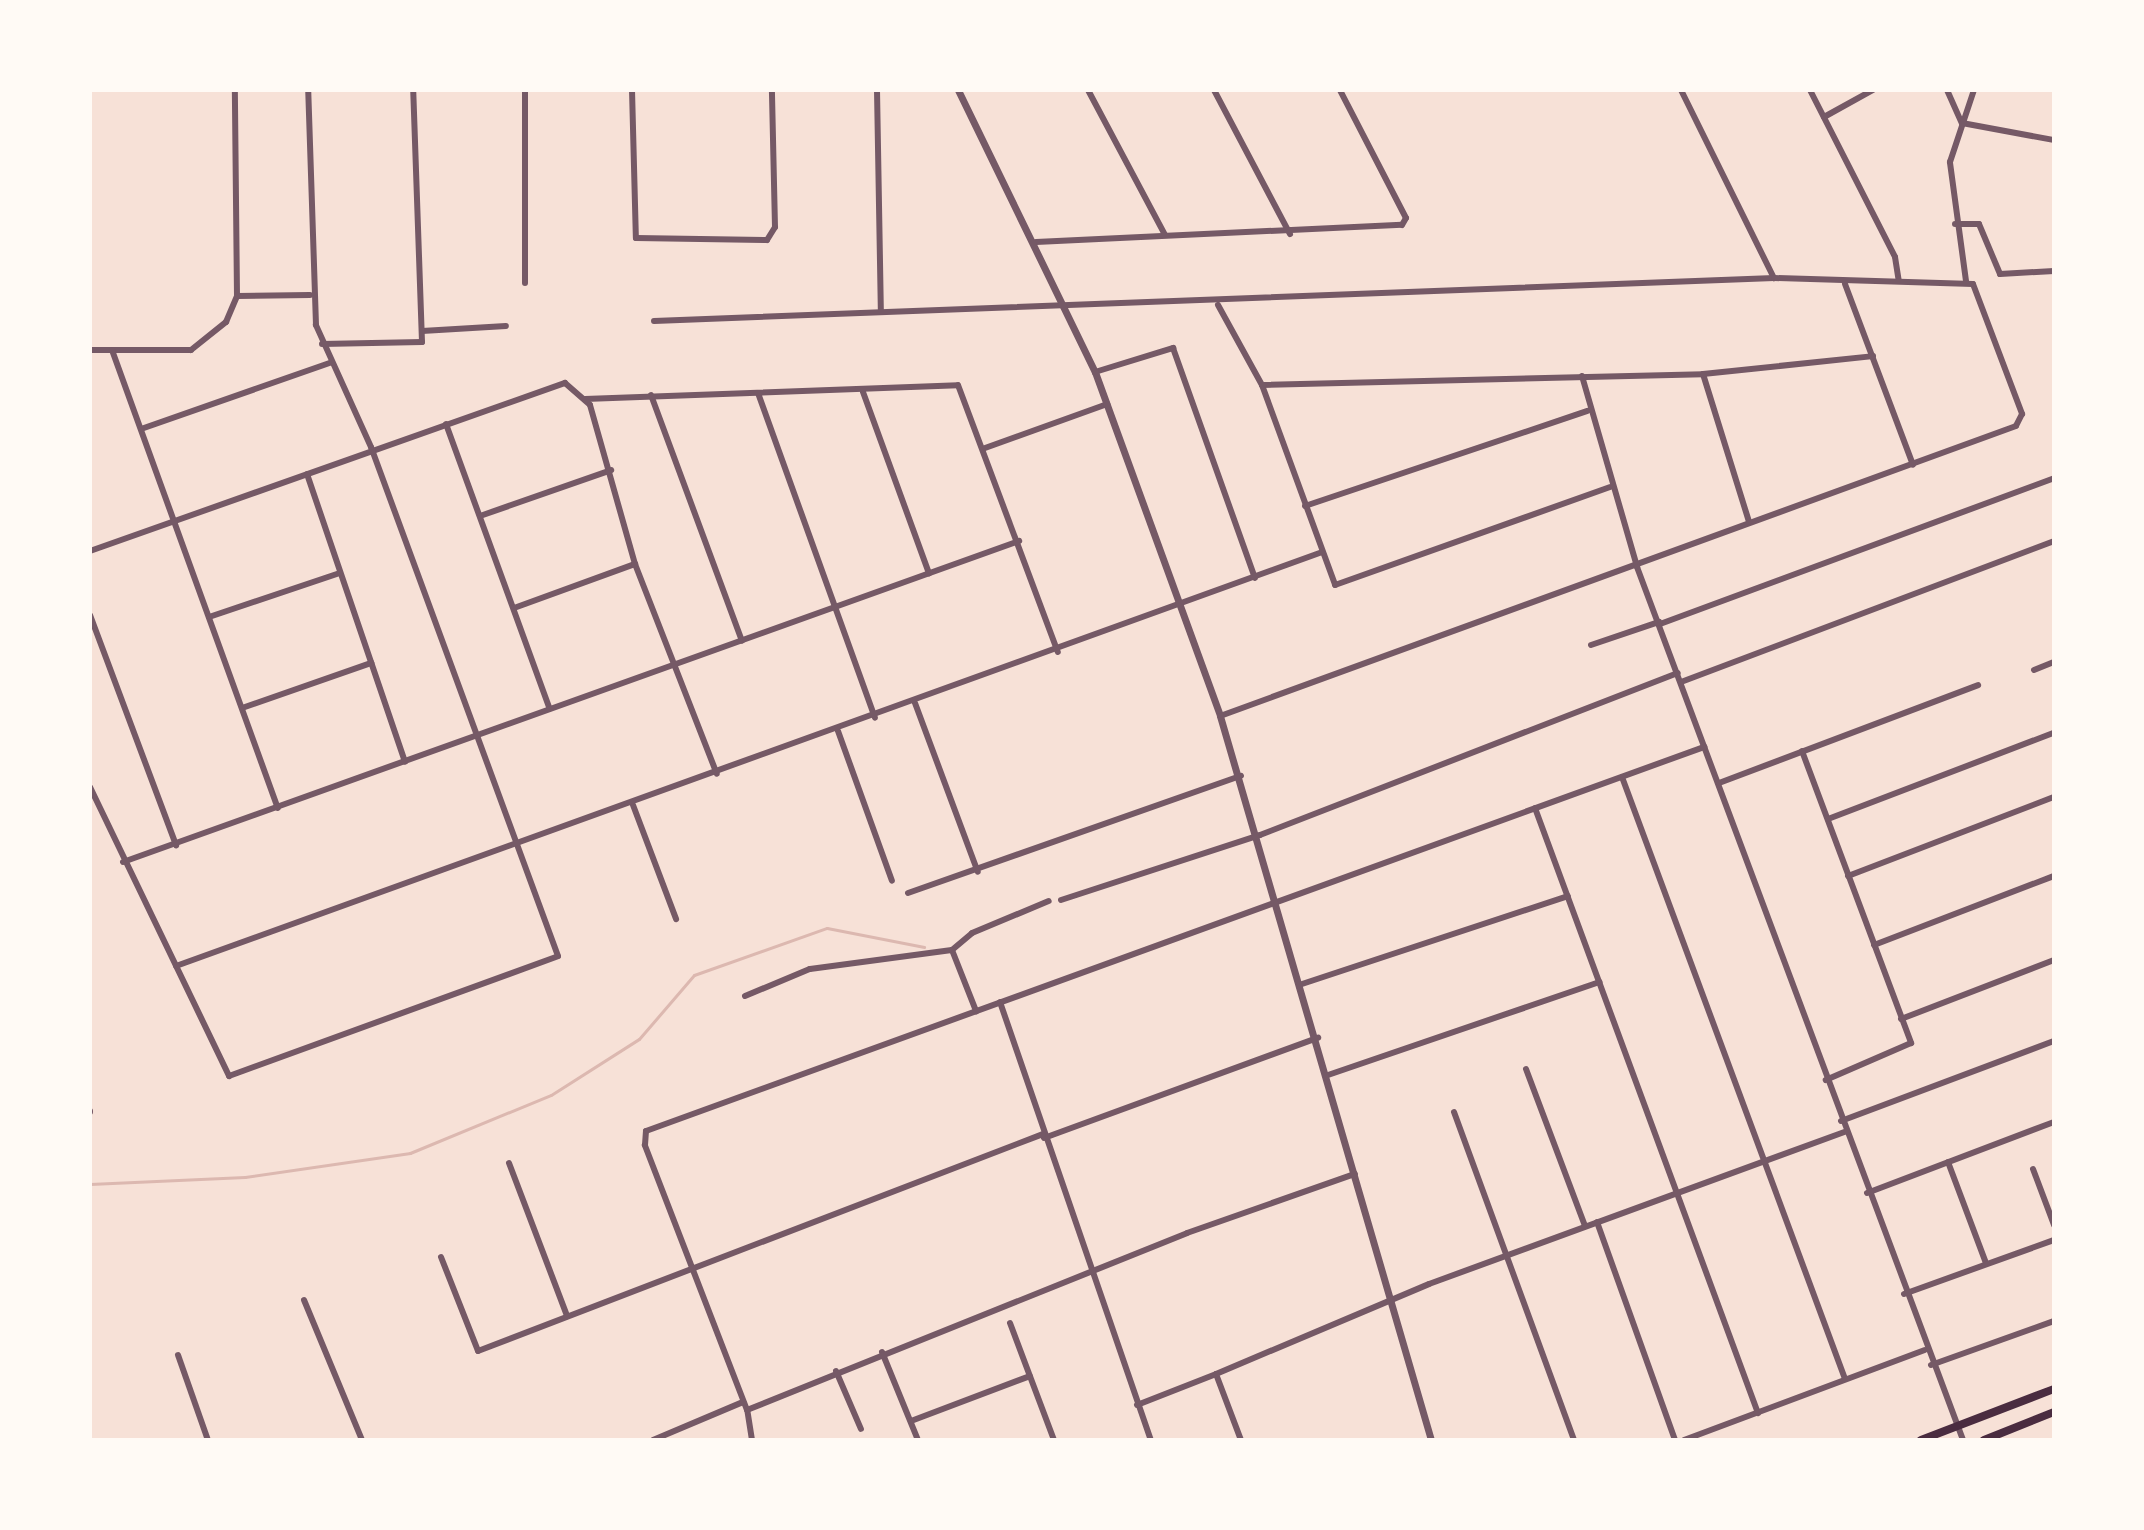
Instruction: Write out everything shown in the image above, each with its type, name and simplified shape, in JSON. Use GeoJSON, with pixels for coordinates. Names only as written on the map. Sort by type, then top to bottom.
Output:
{"type":"FeatureCollection","features":[{"type":"Feature","properties":{"kind":"main road"},"geometry":{"type":"LineString","coordinates":[[1921,1440],[2054,1389]]}},
{"type":"Feature","properties":{"kind":"main road"},"geometry":{"type":"LineString","coordinates":[[1984,1440],[2054,1412]]}},
{"type":"Feature","properties":{"kind":"street"},"geometry":{"type":"LineString","coordinates":[[90,350],[191,350],[215,335],[237,296],[235,90]]}},
{"type":"Feature","properties":{"kind":"street"},"geometry":{"type":"LineString","coordinates":[[90,787],[123,862],[229,1076],[558,956],[522,845],[371,447],[322,344],[310,295],[308,90]]}},
{"type":"Feature","properties":{"kind":"street"},"geometry":{"type":"LineString","coordinates":[[322,344],[414,347],[422,331],[413,90]]}},
{"type":"Feature","properties":{"kind":"street"},"geometry":{"type":"LineString","coordinates":[[525,90],[525,283]]}},
{"type":"Feature","properties":{"kind":"street"},"geometry":{"type":"LineString","coordinates":[[632,90],[636,238],[767,240],[775,227],[772,90]]}},
{"type":"Feature","properties":{"kind":"street"},"geometry":{"type":"LineString","coordinates":[[877,90],[881,310]]}},
{"type":"Feature","properties":{"kind":"street"},"geometry":{"type":"LineString","coordinates":[[958,90],[1036,242],[1095,372],[1220,716],[1260,835],[1431,1440]]}},
{"type":"Feature","properties":{"kind":"street"},"geometry":{"type":"LineString","coordinates":[[1088,90],[1165,235]]}},
{"type":"Feature","properties":{"kind":"street"},"geometry":{"type":"LineString","coordinates":[[1214,90],[1290,234]]}},
{"type":"Feature","properties":{"kind":"street"},"geometry":{"type":"LineString","coordinates":[[1036,242],[1165,235],[1290,234],[1406,223],[1340,90]]}},
{"type":"Feature","properties":{"kind":"street"},"geometry":{"type":"LineString","coordinates":[[1681,90],[1774,278]]}},
{"type":"Feature","properties":{"kind":"street"},"geometry":{"type":"LineString","coordinates":[[1810,90],[1895,257],[1899,281]]}},
{"type":"Feature","properties":{"kind":"street"},"geometry":{"type":"LineString","coordinates":[[1824,117],[1873,90]]}},
{"type":"Feature","properties":{"kind":"street"},"geometry":{"type":"LineString","coordinates":[[1947,90],[1962,123]]}},
{"type":"Feature","properties":{"kind":"street"},"geometry":{"type":"LineString","coordinates":[[1966,281],[1955,224],[1950,162],[1974,90]]}},
{"type":"Feature","properties":{"kind":"street"},"geometry":{"type":"LineString","coordinates":[[1962,123],[2054,140]]}},
{"type":"Feature","properties":{"kind":"street"},"geometry":{"type":"LineString","coordinates":[[1955,224],[1979,224],[2000,274],[2054,271]]}},
{"type":"Feature","properties":{"kind":"street"},"geometry":{"type":"LineString","coordinates":[[654,321],[881,310],[1218,305],[1774,278],[1845,284],[1899,281],[1966,281],[1973,284],[2021,422],[1913,465],[1749,522],[1637,567],[1220,716]]}},
{"type":"Feature","properties":{"kind":"street"},"geometry":{"type":"LineString","coordinates":[[1845,284],[1913,465]]}},
{"type":"Feature","properties":{"kind":"street"},"geometry":{"type":"LineString","coordinates":[[237,296],[310,295]]}},
{"type":"Feature","properties":{"kind":"street"},"geometry":{"type":"LineString","coordinates":[[1218,305],[1262,385],[1322,552],[1339,585],[1610,487]]}},
{"type":"Feature","properties":{"kind":"street"},"geometry":{"type":"LineString","coordinates":[[422,331],[506,326]]}},
{"type":"Feature","properties":{"kind":"street"},"geometry":{"type":"LineString","coordinates":[[1095,372],[1173,348],[1255,578]]}},
{"type":"Feature","properties":{"kind":"street"},"geometry":{"type":"LineString","coordinates":[[112,350],[278,808]]}},
{"type":"Feature","properties":{"kind":"street"},"geometry":{"type":"LineString","coordinates":[[1262,385],[1703,374],[1873,356]]}},
{"type":"Feature","properties":{"kind":"street"},"geometry":{"type":"LineString","coordinates":[[141,429],[332,362]]}},
{"type":"Feature","properties":{"kind":"street"},"geometry":{"type":"LineString","coordinates":[[1703,374],[1749,522]]}},
{"type":"Feature","properties":{"kind":"street"},"geometry":{"type":"LineString","coordinates":[[1582,376],[1587,411],[1637,567],[1719,783],[1904,1294],[1963,1440]]}},
{"type":"Feature","properties":{"kind":"street"},"geometry":{"type":"LineString","coordinates":[[90,551],[307,474],[371,447],[565,383],[585,399],[611,470],[635,564],[717,774]]}},
{"type":"Feature","properties":{"kind":"street"},"geometry":{"type":"LineString","coordinates":[[585,399],[863,392],[961,386],[1058,652]]}},
{"type":"Feature","properties":{"kind":"street"},"geometry":{"type":"LineString","coordinates":[[863,392],[929,573]]}},
{"type":"Feature","properties":{"kind":"street"},"geometry":{"type":"LineString","coordinates":[[758,393],[875,718]]}},
{"type":"Feature","properties":{"kind":"street"},"geometry":{"type":"LineString","coordinates":[[651,395],[742,641]]}},
{"type":"Feature","properties":{"kind":"street"},"geometry":{"type":"LineString","coordinates":[[985,448],[1107,404]]}},
{"type":"Feature","properties":{"kind":"street"},"geometry":{"type":"LineString","coordinates":[[1305,506],[1587,411]]}},
{"type":"Feature","properties":{"kind":"street"},"geometry":{"type":"LineString","coordinates":[[446,424],[550,709]]}},
{"type":"Feature","properties":{"kind":"street"},"geometry":{"type":"LineString","coordinates":[[480,516],[611,470]]}},
{"type":"Feature","properties":{"kind":"street"},"geometry":{"type":"LineString","coordinates":[[307,474],[405,762]]}},
{"type":"Feature","properties":{"kind":"street"},"geometry":{"type":"LineString","coordinates":[[1591,645],[1660,623],[2054,478]]}},
{"type":"Feature","properties":{"kind":"street"},"geometry":{"type":"LineString","coordinates":[[123,862],[1019,541]]}},
{"type":"Feature","properties":{"kind":"street"},"geometry":{"type":"LineString","coordinates":[[1681,682],[2054,541]]}},
{"type":"Feature","properties":{"kind":"street"},"geometry":{"type":"LineString","coordinates":[[176,966],[1058,652],[1322,552]]}},
{"type":"Feature","properties":{"kind":"street"},"geometry":{"type":"LineString","coordinates":[[514,608],[635,564]]}},
{"type":"Feature","properties":{"kind":"street"},"geometry":{"type":"LineString","coordinates":[[209,617],[340,573]]}},
{"type":"Feature","properties":{"kind":"street"},"geometry":{"type":"LineString","coordinates":[[90,615],[176,845]]}},
{"type":"Feature","properties":{"kind":"street"},"geometry":{"type":"LineString","coordinates":[[2034,670],[2054,662]]}},
{"type":"Feature","properties":{"kind":"street"},"geometry":{"type":"LineString","coordinates":[[242,708],[371,663]]}},
{"type":"Feature","properties":{"kind":"street"},"geometry":{"type":"LineString","coordinates":[[1061,900],[1260,835],[1678,673]]}},
{"type":"Feature","properties":{"kind":"street"},"geometry":{"type":"LineString","coordinates":[[1719,783],[1978,685]]}},
{"type":"Feature","properties":{"kind":"street"},"geometry":{"type":"LineString","coordinates":[[915,703],[978,872]]}},
{"type":"Feature","properties":{"kind":"street"},"geometry":{"type":"LineString","coordinates":[[838,731],[892,881]]}},
{"type":"Feature","properties":{"kind":"street"},"geometry":{"type":"LineString","coordinates":[[1828,819],[2053,733]]}},
{"type":"Feature","properties":{"kind":"street"},"geometry":{"type":"LineString","coordinates":[[752,1440],[747,1410],[689,1267],[644,1135],[1000,1002],[1704,747]]}},
{"type":"Feature","properties":{"kind":"street"},"geometry":{"type":"LineString","coordinates":[[1802,751],[1901,1019],[1907,1051],[1826,1080]]}},
{"type":"Feature","properties":{"kind":"street"},"geometry":{"type":"LineString","coordinates":[[908,893],[978,872],[1241,776]]}},
{"type":"Feature","properties":{"kind":"street"},"geometry":{"type":"LineString","coordinates":[[1622,777],[1845,1379]]}},
{"type":"Feature","properties":{"kind":"street"},"geometry":{"type":"LineString","coordinates":[[1848,876],[2054,797]]}},
{"type":"Feature","properties":{"kind":"street"},"geometry":{"type":"LineString","coordinates":[[633,805],[676,919]]}},
{"type":"Feature","properties":{"kind":"street"},"geometry":{"type":"LineString","coordinates":[[90,812],[99,808]]}},
{"type":"Feature","properties":{"kind":"street"},"geometry":{"type":"LineString","coordinates":[[1535,808],[1758,1413]]}},
{"type":"Feature","properties":{"kind":"street"},"geometry":{"type":"LineString","coordinates":[[1874,945],[2054,876]]}},
{"type":"Feature","properties":{"kind":"street"},"geometry":{"type":"LineString","coordinates":[[1302,984],[1568,896]]}},
{"type":"Feature","properties":{"kind":"street"},"geometry":{"type":"LineString","coordinates":[[745,996],[810,969],[952,950],[972,933],[1049,901]]}},
{"type":"Feature","properties":{"kind":"street"},"geometry":{"type":"LineString","coordinates":[[952,950],[976,1011]]}},
{"type":"Feature","properties":{"kind":"street"},"geometry":{"type":"LineString","coordinates":[[1901,1019],[2054,960]]}},
{"type":"Feature","properties":{"kind":"street"},"geometry":{"type":"LineString","coordinates":[[1328,1075],[1599,982]]}},
{"type":"Feature","properties":{"kind":"street"},"geometry":{"type":"LineString","coordinates":[[1000,1002],[1087,1274],[1151,1440]]}},
{"type":"Feature","properties":{"kind":"street"},"geometry":{"type":"LineString","coordinates":[[441,1257],[476,1350],[689,1267],[1318,1038]]}},
{"type":"Feature","properties":{"kind":"street"},"geometry":{"type":"LineString","coordinates":[[1841,1121],[2054,1041]]}},
{"type":"Feature","properties":{"kind":"street"},"geometry":{"type":"LineString","coordinates":[[1526,1069],[1585,1226]]}},
{"type":"Feature","properties":{"kind":"street"},"geometry":{"type":"LineString","coordinates":[[1454,1112],[1574,1440]]}},
{"type":"Feature","properties":{"kind":"street"},"geometry":{"type":"LineString","coordinates":[[1867,1193],[2054,1122]]}},
{"type":"Feature","properties":{"kind":"street"},"geometry":{"type":"LineString","coordinates":[[1137,1405],[1429,1284],[1845,1132]]}},
{"type":"Feature","properties":{"kind":"street"},"geometry":{"type":"LineString","coordinates":[[1948,1162],[1986,1263]]}},
{"type":"Feature","properties":{"kind":"street"},"geometry":{"type":"LineString","coordinates":[[509,1163],[567,1316]]}},
{"type":"Feature","properties":{"kind":"street"},"geometry":{"type":"LineString","coordinates":[[2033,1169],[2054,1225]]}},
{"type":"Feature","properties":{"kind":"street"},"geometry":{"type":"LineString","coordinates":[[747,1410],[882,1352],[1355,1174]]}},
{"type":"Feature","properties":{"kind":"street"},"geometry":{"type":"LineString","coordinates":[[1597,1222],[1675,1440]]}},
{"type":"Feature","properties":{"kind":"street"},"geometry":{"type":"LineString","coordinates":[[1904,1294],[2054,1240]]}},
{"type":"Feature","properties":{"kind":"street"},"geometry":{"type":"LineString","coordinates":[[304,1300],[362,1440]]}},
{"type":"Feature","properties":{"kind":"street"},"geometry":{"type":"LineString","coordinates":[[1931,1365],[2054,1321]]}},
{"type":"Feature","properties":{"kind":"street"},"geometry":{"type":"LineString","coordinates":[[1010,1323],[1054,1440]]}},
{"type":"Feature","properties":{"kind":"street"},"geometry":{"type":"LineString","coordinates":[[1684,1440],[1925,1350]]}},
{"type":"Feature","properties":{"kind":"street"},"geometry":{"type":"LineString","coordinates":[[882,1352],[918,1440]]}},
{"type":"Feature","properties":{"kind":"street"},"geometry":{"type":"LineString","coordinates":[[178,1355],[208,1440]]}},
{"type":"Feature","properties":{"kind":"street"},"geometry":{"type":"LineString","coordinates":[[836,1371],[861,1429]]}},
{"type":"Feature","properties":{"kind":"street"},"geometry":{"type":"LineString","coordinates":[[1216,1374],[1241,1440]]}},
{"type":"Feature","properties":{"kind":"street"},"geometry":{"type":"LineString","coordinates":[[911,1421],[1030,1376]]}},
{"type":"Feature","properties":{"kind":"street"},"geometry":{"type":"LineString","coordinates":[[653,1440],[743,1402]]}},
{"type":"Feature","properties":{"kind":"waterway"},"geometry":{"type":"LineString","coordinates":[[90,1184],[245,1177],[410,1153],[551,1095],[639,1039],[694,975],[827,928],[924,947]]}}]}
